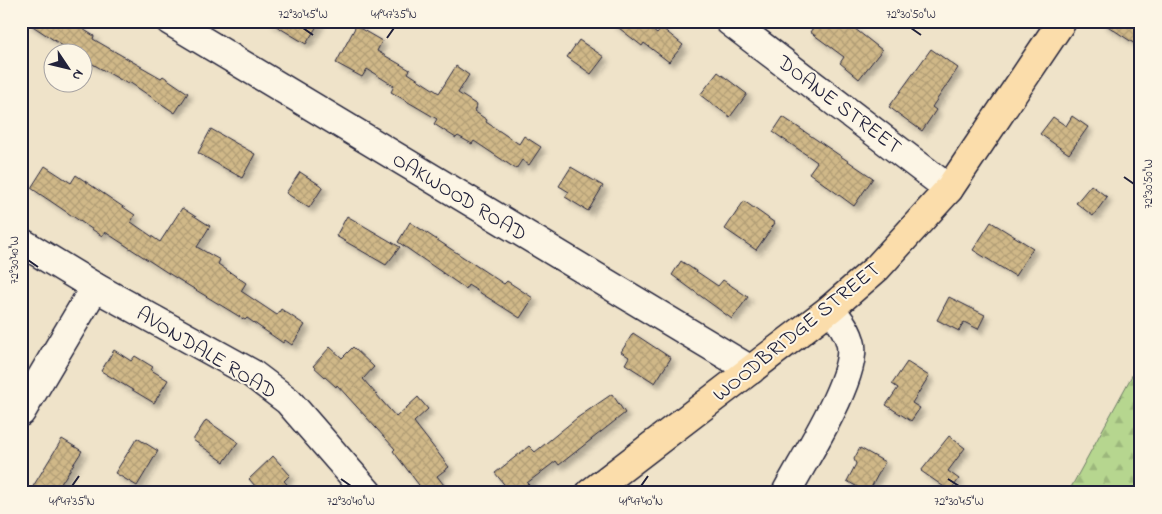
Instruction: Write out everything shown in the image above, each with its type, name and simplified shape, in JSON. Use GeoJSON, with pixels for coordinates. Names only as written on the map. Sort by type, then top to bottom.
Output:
{"type":"FeatureCollection","features":[{"type":"Feature","properties":{"kind":"main road","name":"WOODBRIDGE STREET"},"geometry":{"type":"LineString","coordinates":[[590,493],[830,309],[877,268],[949,188],[1062,21]]}},
{"type":"Feature","properties":{"kind":"street","name":"OAKWOOD ROAD"},"geometry":{"type":"LineString","coordinates":[[170,21],[751,370]]}},
{"type":"Feature","properties":{"kind":"street","name":"DOANE STREET"},"geometry":{"type":"LineString","coordinates":[[729,21],[949,188]]}},
{"type":"Feature","properties":{"kind":"street","name":"AVONDALE ROAD"},"geometry":{"type":"LineString","coordinates":[[21,242],[95,287],[251,373],[288,401],[368,493]]}},
{"type":"Feature","properties":{"kind":"street"},"geometry":{"type":"LineString","coordinates":[[21,412],[95,287]]}},
{"type":"Feature","properties":{"kind":"street"},"geometry":{"type":"LineString","coordinates":[[786,493],[836,399],[848,372],[851,346],[843,323],[830,309]]}},
{"type":"Feature","properties":{"kind":"green space"},"geometry":{"type":"Polygon","coordinates":[[[1141,359],[1141,493],[1068,493],[1141,359]]]}},
{"type":"Feature","properties":{"kind":"building"},"geometry":{"type":"Polygon","coordinates":[[[25,21],[70,21],[94,36],[93,39],[161,78],[163,76],[188,93],[175,113],[129,82],[128,84],[92,64],[92,42],[57,42],[25,21]]]}},
{"type":"Feature","properties":{"kind":"building"},"geometry":{"type":"Polygon","coordinates":[[[268,21],[320,21],[306,44],[268,21]]]}},
{"type":"Feature","properties":{"kind":"building"},"geometry":{"type":"Polygon","coordinates":[[[610,21],[641,21],[657,34],[662,28],[683,45],[669,62],[644,43],[642,46],[610,21]]]}},
{"type":"Feature","properties":{"kind":"building"},"geometry":{"type":"Polygon","coordinates":[[[818,21],[845,21],[882,50],[859,79],[840,63],[844,57],[810,32],[818,21]]]}},
{"type":"Feature","properties":{"kind":"building"},"geometry":{"type":"Polygon","coordinates":[[[1100,21],[1141,21],[1141,48],[1100,21]]]}},
{"type":"Feature","properties":{"kind":"building"},"geometry":{"type":"Polygon","coordinates":[[[356,26],[382,41],[377,51],[410,70],[408,73],[439,93],[456,66],[469,75],[458,93],[477,105],[474,111],[487,120],[486,122],[519,144],[524,136],[541,147],[529,165],[522,160],[516,169],[474,141],[472,144],[458,136],[456,138],[434,124],[437,119],[391,92],[394,86],[367,69],[362,77],[336,63],[356,26]]]}},
{"type":"Feature","properties":{"kind":"building"},"geometry":{"type":"Polygon","coordinates":[[[579,40],[604,57],[591,74],[567,57],[579,40]]]}},
{"type":"Feature","properties":{"kind":"building"},"geometry":{"type":"Polygon","coordinates":[[[931,49],[958,68],[932,107],[936,110],[922,131],[889,107],[931,49]]]}},
{"type":"Feature","properties":{"kind":"building"},"geometry":{"type":"Polygon","coordinates":[[[718,72],[747,94],[730,117],[700,95],[718,72]]]}},
{"type":"Feature","properties":{"kind":"building"},"geometry":{"type":"Polygon","coordinates":[[[1072,116],[1088,127],[1069,154],[1040,134],[1053,117],[1066,126],[1072,116]]]}},
{"type":"Feature","properties":{"kind":"building"},"geometry":{"type":"Polygon","coordinates":[[[783,117],[873,178],[854,206],[809,173],[817,162],[773,132],[783,117]]]}},
{"type":"Feature","properties":{"kind":"building"},"geometry":{"type":"Polygon","coordinates":[[[211,129],[255,154],[242,178],[198,153],[211,129]]]}},
{"type":"Feature","properties":{"kind":"building"},"geometry":{"type":"Polygon","coordinates":[[[45,166],[71,183],[76,175],[135,215],[131,222],[160,242],[182,208],[210,226],[197,247],[220,260],[218,264],[246,283],[241,291],[277,315],[281,309],[305,325],[292,345],[285,340],[283,343],[247,318],[245,320],[105,232],[102,236],[31,188],[45,166]]]}},
{"type":"Feature","properties":{"kind":"building"},"geometry":{"type":"Polygon","coordinates":[[[571,167],[603,186],[588,211],[565,197],[569,192],[559,186],[571,167]]]}},
{"type":"Feature","properties":{"kind":"building"},"geometry":{"type":"Polygon","coordinates":[[[300,172],[323,187],[309,208],[286,193],[300,172]]]}},
{"type":"Feature","properties":{"kind":"building"},"geometry":{"type":"Polygon","coordinates":[[[1091,185],[1107,197],[1093,216],[1076,203],[1091,185]]]}},
{"type":"Feature","properties":{"kind":"building"},"geometry":{"type":"Polygon","coordinates":[[[744,201],[775,223],[756,250],[725,229],[744,201]]]}},
{"type":"Feature","properties":{"kind":"building"},"geometry":{"type":"Polygon","coordinates":[[[347,216],[400,247],[386,265],[336,236],[347,216]]]}},
{"type":"Feature","properties":{"kind":"building"},"geometry":{"type":"Polygon","coordinates":[[[410,222],[504,284],[507,281],[533,298],[520,318],[468,285],[466,289],[398,242],[410,222]]]}},
{"type":"Feature","properties":{"kind":"building"},"geometry":{"type":"Polygon","coordinates":[[[991,222],[1033,248],[1015,276],[973,250],[991,222]]]}},
{"type":"Feature","properties":{"kind":"building"},"geometry":{"type":"Polygon","coordinates":[[[681,261],[718,286],[723,280],[748,297],[732,319],[672,275],[681,261]]]}},
{"type":"Feature","properties":{"kind":"building"},"geometry":{"type":"Polygon","coordinates":[[[949,297],[985,315],[978,329],[964,322],[959,331],[937,320],[949,297]]]}},
{"type":"Feature","properties":{"kind":"building"},"geometry":{"type":"Polygon","coordinates":[[[633,333],[671,358],[655,383],[625,364],[629,357],[621,352],[633,333]]]}},
{"type":"Feature","properties":{"kind":"building"},"geometry":{"type":"Polygon","coordinates":[[[330,347],[342,358],[353,347],[374,367],[363,379],[396,417],[418,397],[428,409],[414,422],[449,467],[437,476],[450,493],[425,493],[393,451],[395,449],[337,385],[336,387],[313,366],[330,347]]]}},
{"type":"Feature","properties":{"kind":"building"},"geometry":{"type":"Polygon","coordinates":[[[114,350],[131,361],[135,356],[153,367],[151,370],[168,380],[154,403],[101,371],[114,350]]]}},
{"type":"Feature","properties":{"kind":"building"},"geometry":{"type":"Polygon","coordinates":[[[907,362],[929,376],[912,403],[920,408],[911,421],[886,405],[898,388],[892,384],[907,362]]]}},
{"type":"Feature","properties":{"kind":"building"},"geometry":{"type":"Polygon","coordinates":[[[612,394],[625,413],[559,465],[556,461],[527,483],[529,485],[520,493],[511,493],[495,473],[529,446],[535,452],[577,418],[612,394]]]}},
{"type":"Feature","properties":{"kind":"building"},"geometry":{"type":"Polygon","coordinates":[[[206,420],[238,442],[224,462],[193,440],[206,420]]]}},
{"type":"Feature","properties":{"kind":"building"},"geometry":{"type":"Polygon","coordinates":[[[949,436],[965,448],[948,471],[959,479],[950,491],[921,471],[949,436]]]}},
{"type":"Feature","properties":{"kind":"building"},"geometry":{"type":"Polygon","coordinates":[[[137,438],[158,451],[137,486],[115,473],[137,438]]]}},
{"type":"Feature","properties":{"kind":"building"},"geometry":{"type":"Polygon","coordinates":[[[62,439],[82,451],[55,493],[29,493],[62,439]]]}},
{"type":"Feature","properties":{"kind":"building"},"geometry":{"type":"Polygon","coordinates":[[[860,448],[885,462],[868,493],[847,481],[856,464],[854,459],[860,448]]]}},
{"type":"Feature","properties":{"kind":"building"},"geometry":{"type":"Polygon","coordinates":[[[273,456],[290,475],[284,481],[295,493],[261,493],[249,479],[273,456]]]}}]}
